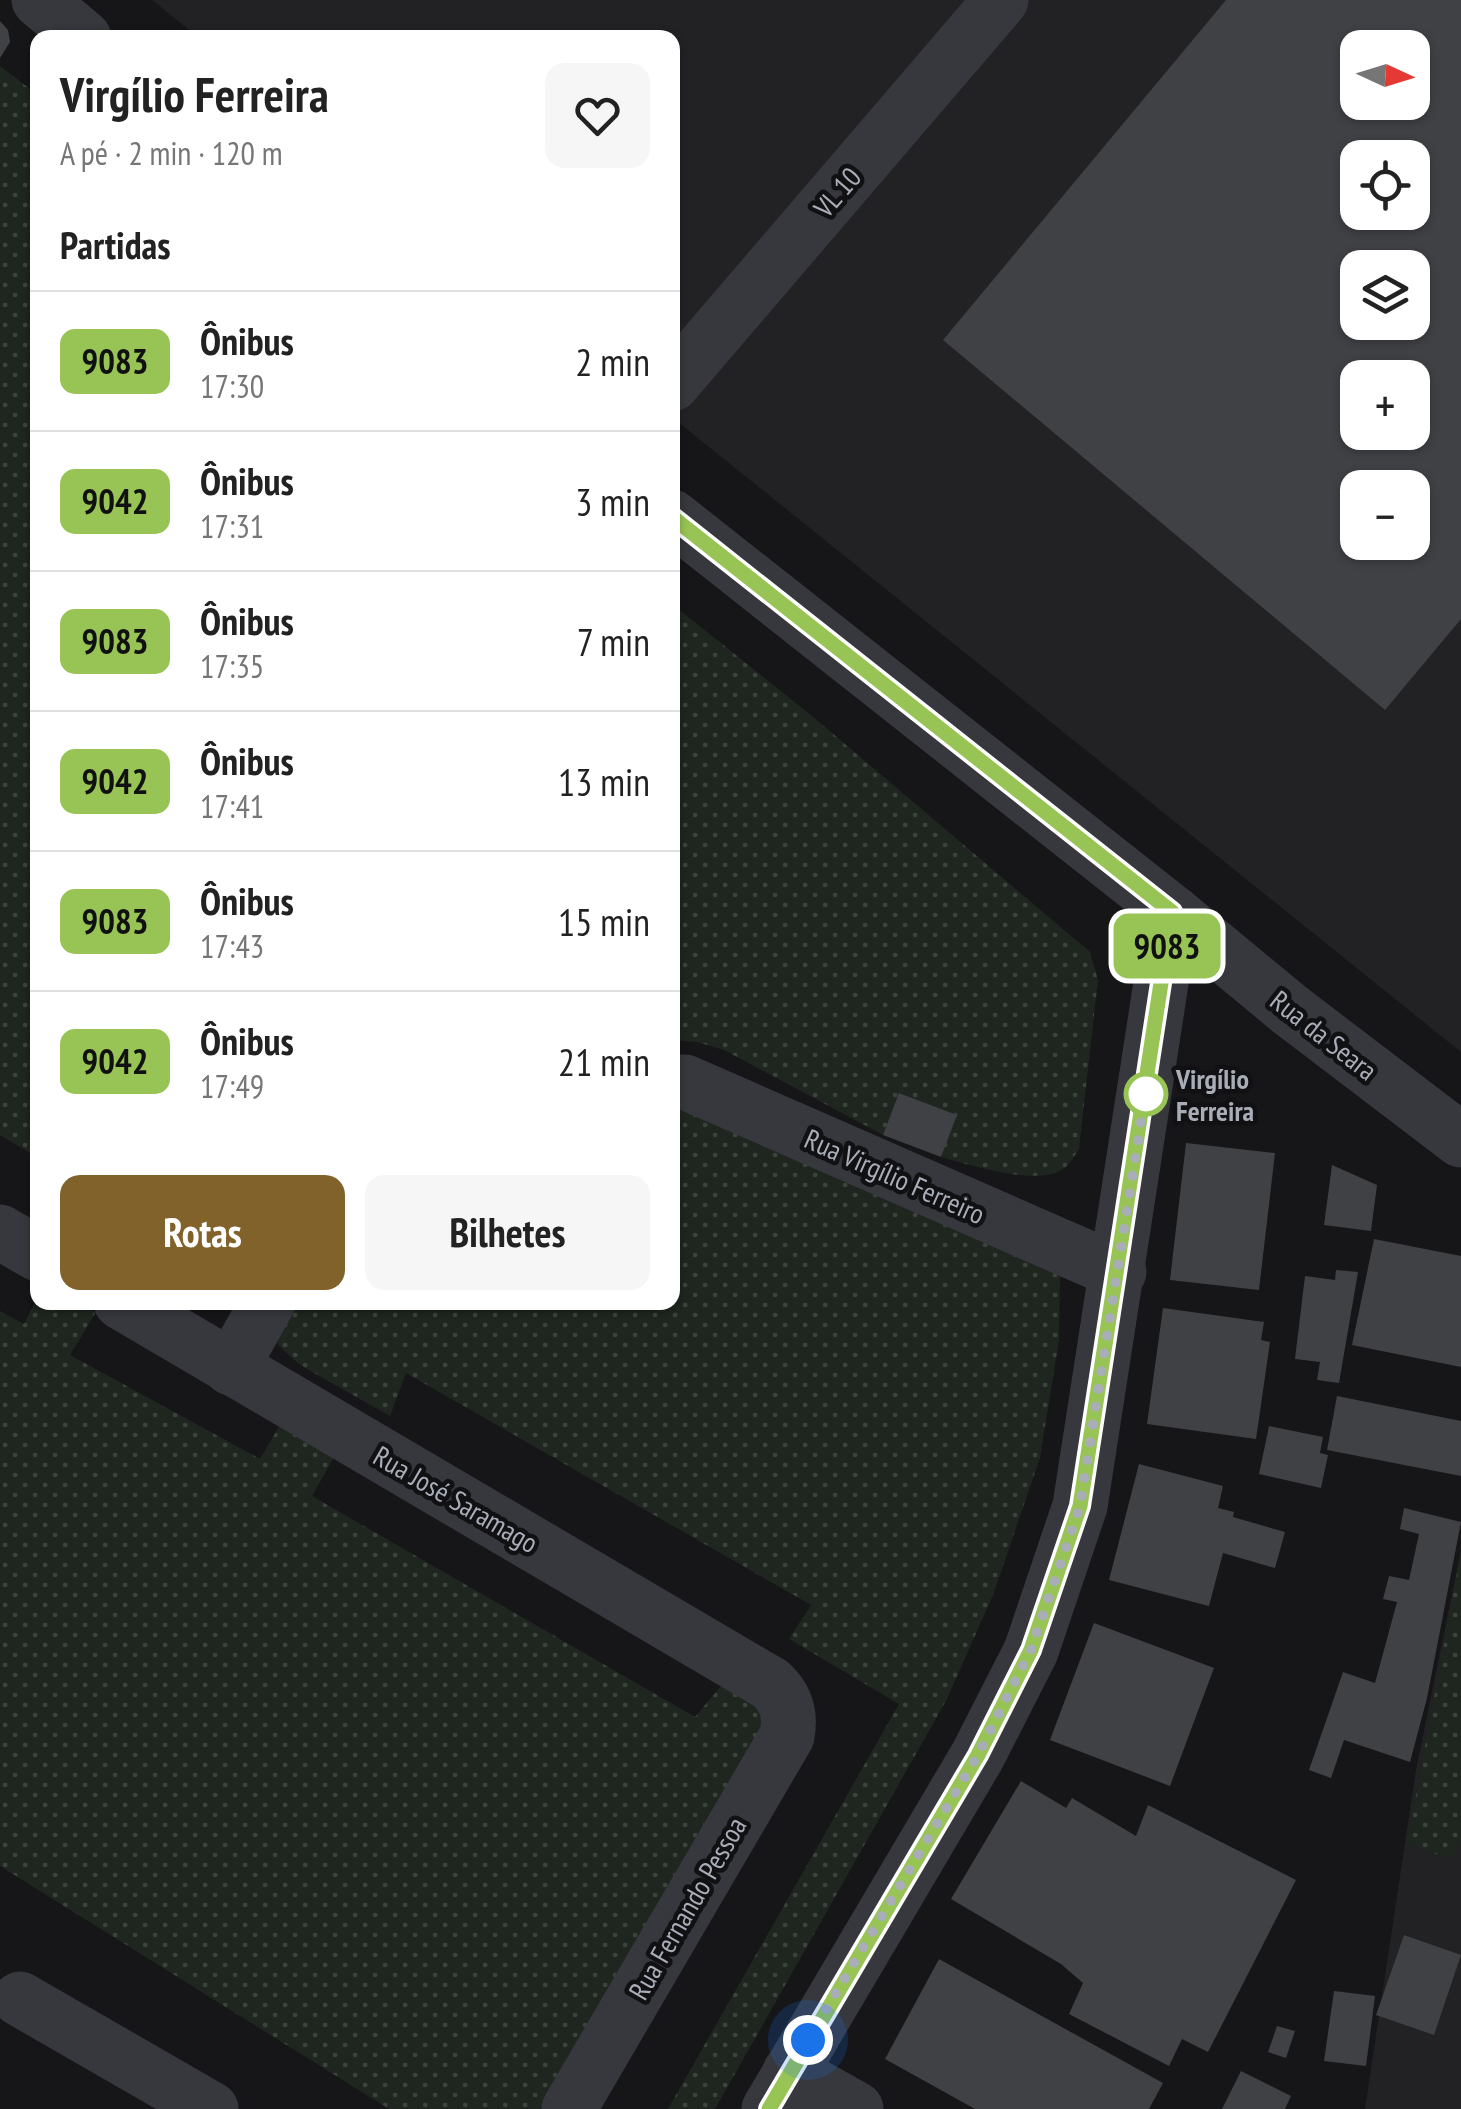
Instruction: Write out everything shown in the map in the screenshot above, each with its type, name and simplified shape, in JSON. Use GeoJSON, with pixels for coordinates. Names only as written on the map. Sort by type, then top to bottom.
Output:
{"type":"FeatureCollection","features":[{"type":"Feature","properties":{"kind":"street"},"geometry":{"type":"LineString","coordinates":[[38,0],[74,30]]}},
{"type":"Feature","properties":{"kind":"street","name":"VL 10"},"geometry":{"type":"LineString","coordinates":[[680,375],[1001,0]]}},
{"type":"Feature","properties":{"kind":"street","name":"Rua da Seara"},"geometry":{"type":"LineString","coordinates":[[680,523],[1172,912],[1288,1009],[1461,1140]]}},
{"type":"Feature","properties":{"kind":"street"},"geometry":{"type":"LineString","coordinates":[[856,2109],[779,2091],[978,1755],[1031,1650],[1080,1506],[1172,912]]}},
{"type":"Feature","properties":{"kind":"street","name":"Rua Virgílio Ferreiro"},"geometry":{"type":"LineString","coordinates":[[680,1082],[1118,1272]]}},
{"type":"Feature","properties":{"kind":"street"},"geometry":{"type":"LineString","coordinates":[[0,1232],[30,1249]]}},
{"type":"Feature","properties":{"kind":"street","name":"Rua José Saramago"},"geometry":{"type":"LineString","coordinates":[[154,1310],[182,1317],[231,1368],[771,1684],[785,1702]]}},
{"type":"Feature","properties":{"kind":"street"},"geometry":{"type":"LineString","coordinates":[[231,1368],[264,1310]]}},
{"type":"Feature","properties":{"kind":"street","name":"Rua Fernando Pessoa"},"geometry":{"type":"LineString","coordinates":[[570,2109],[787,1736],[790,1721],[785,1702]]}},
{"type":"Feature","properties":{"kind":"street"},"geometry":{"type":"LineString","coordinates":[[20,2000],[211,2109]]}},
{"type":"Feature","properties":{"kind":"shaded area"},"geometry":{"type":"Polygon","coordinates":[[[152,0],[1461,0],[1461,1052],[680,424],[680,30],[189,30],[152,0]]]}},
{"type":"Feature","properties":{"kind":"shaded area"},"geometry":{"type":"Polygon","coordinates":[[[0,66],[30,89],[30,1153],[0,1135],[0,66]]]}},
{"type":"Feature","properties":{"kind":"shaded area"},"geometry":{"type":"Polygon","coordinates":[[[680,610],[812,716],[1090,952],[1098,980],[1079,1149],[1062,1170],[1045,1175],[1016,1175],[941,1157],[956,1115],[900,1093],[883,1135],[724,1050],[680,1041],[680,610]]]}},
{"type":"Feature","properties":{"kind":"shaded area"},"geometry":{"type":"Polygon","coordinates":[[[680,1103],[1060,1276],[1059,1340],[1040,1458],[993,1595],[947,1699],[715,2109],[668,2109],[899,1704],[789,1639],[811,1605],[406,1373],[390,1416],[300,1365],[277,1344],[289,1310],[680,1310],[680,1103]]]}},
{"type":"Feature","properties":{"kind":"shaded area"},"geometry":{"type":"Polygon","coordinates":[[[31,1310],[96,1312],[70,1355],[260,1459],[283,1420],[337,1452],[312,1496],[695,1717],[726,1680],[777,1706],[540,2109],[389,2109],[0,1866],[0,1311],[24,1324],[31,1310]]]}},
{"type":"Feature","properties":{"kind":"shaded area"},"geometry":{"type":"Polygon","coordinates":[[[1461,1550],[1461,2109],[1365,2109],[1416,1770],[1461,1550]]]}},
{"type":"Feature","properties":{"kind":"shaded area"},"geometry":{"type":"Polygon","coordinates":[[[1461,1551],[1461,1840],[1450,1859],[1407,1844],[1461,1551]]]}},
{"type":"Feature","properties":{"kind":"building"},"geometry":{"type":"Polygon","coordinates":[[[1226,0],[1461,0],[1461,619],[1385,710],[943,340],[1226,0]]]}},
{"type":"Feature","properties":{"kind":"building"},"geometry":{"type":"Polygon","coordinates":[[[0,21],[8,30],[10,42],[0,58],[0,21]]]}},
{"type":"Feature","properties":{"kind":"building"},"geometry":{"type":"Polygon","coordinates":[[[899,1093],[957,1115],[941,1157],[883,1135],[899,1093]]]}},
{"type":"Feature","properties":{"kind":"building"},"geometry":{"type":"Polygon","coordinates":[[[1186,1143],[1275,1153],[1259,1290],[1170,1280],[1186,1143]]]}},
{"type":"Feature","properties":{"kind":"building"},"geometry":{"type":"Polygon","coordinates":[[[1332,1165],[1377,1185],[1371,1231],[1324,1225],[1332,1165]]]}},
{"type":"Feature","properties":{"kind":"building"},"geometry":{"type":"Polygon","coordinates":[[[1374,1239],[1461,1256],[1461,1367],[1352,1345],[1374,1239]]]}},
{"type":"Feature","properties":{"kind":"building"},"geometry":{"type":"Polygon","coordinates":[[[1336,1270],[1358,1272],[1339,1383],[1317,1380],[1320,1362],[1295,1359],[1305,1276],[1335,1280],[1336,1270]]]}},
{"type":"Feature","properties":{"kind":"building"},"geometry":{"type":"Polygon","coordinates":[[[1163,1308],[1264,1322],[1261,1340],[1270,1342],[1256,1439],[1147,1424],[1163,1308]]]}},
{"type":"Feature","properties":{"kind":"building"},"geometry":{"type":"Polygon","coordinates":[[[1337,1396],[1461,1421],[1461,1476],[1327,1450],[1337,1396]]]}},
{"type":"Feature","properties":{"kind":"building"},"geometry":{"type":"Polygon","coordinates":[[[1269,1426],[1323,1437],[1320,1453],[1328,1455],[1321,1488],[1259,1474],[1269,1426]]]}},
{"type":"Feature","properties":{"kind":"building"},"geometry":{"type":"Polygon","coordinates":[[[1139,1464],[1223,1486],[1218,1508],[1234,1512],[1233,1517],[1285,1532],[1275,1568],[1223,1553],[1209,1606],[1109,1580],[1139,1464]]]}},
{"type":"Feature","properties":{"kind":"building"},"geometry":{"type":"Polygon","coordinates":[[[1404,1508],[1461,1522],[1427,1698],[1410,1762],[1344,1740],[1331,1778],[1309,1770],[1343,1672],[1375,1683],[1397,1602],[1383,1599],[1389,1576],[1409,1580],[1419,1534],[1400,1529],[1404,1508]]]}},
{"type":"Feature","properties":{"kind":"building"},"geometry":{"type":"Polygon","coordinates":[[[1094,1623],[1214,1668],[1170,1786],[1050,1740],[1094,1623]]]}},
{"type":"Feature","properties":{"kind":"building"},"geometry":{"type":"Polygon","coordinates":[[[1021,1781],[1066,1808],[1072,1798],[1136,1836],[1148,1805],[1296,1880],[1208,2052],[1182,2039],[1169,2066],[1069,2014],[1083,1983],[1061,1964],[951,1899],[1021,1781]]]}},
{"type":"Feature","properties":{"kind":"building"},"geometry":{"type":"Polygon","coordinates":[[[1404,1935],[1461,1955],[1434,2035],[1376,2015],[1404,1935]]]}},
{"type":"Feature","properties":{"kind":"building"},"geometry":{"type":"Polygon","coordinates":[[[939,1959],[1163,2083],[1149,2109],[975,2109],[885,2059],[939,1959]]]}},
{"type":"Feature","properties":{"kind":"building"},"geometry":{"type":"Polygon","coordinates":[[[1334,1991],[1375,1996],[1366,2066],[1324,2061],[1334,1991]]]}},
{"type":"Feature","properties":{"kind":"building"},"geometry":{"type":"Polygon","coordinates":[[[1277,2026],[1295,2031],[1286,2058],[1268,2052],[1277,2026]]]}},
{"type":"Feature","properties":{"kind":"building"},"geometry":{"type":"Polygon","coordinates":[[[1241,2071],[1291,2096],[1285,2109],[1222,2109],[1241,2071]]]}},
{"type":"Feature","properties":{"kind":"bus line","name":"9083"},"geometry":{"type":"LineString","coordinates":[[680,523],[1172,912],[1080,1506],[1031,1650],[978,1755],[769,2109]]}},
{"type":"Feature","properties":{"kind":"place","name":"Virgílio Ferreira"},"geometry":{"type":"Point","coordinates":[1146,1094]}},
{"type":"Feature","properties":{"kind":"route"},"geometry":{"type":"LineString","coordinates":[[808,2040],[978,1755],[1031,1650],[1080,1506],[1148,1078],[1146,1094]]}}]}
